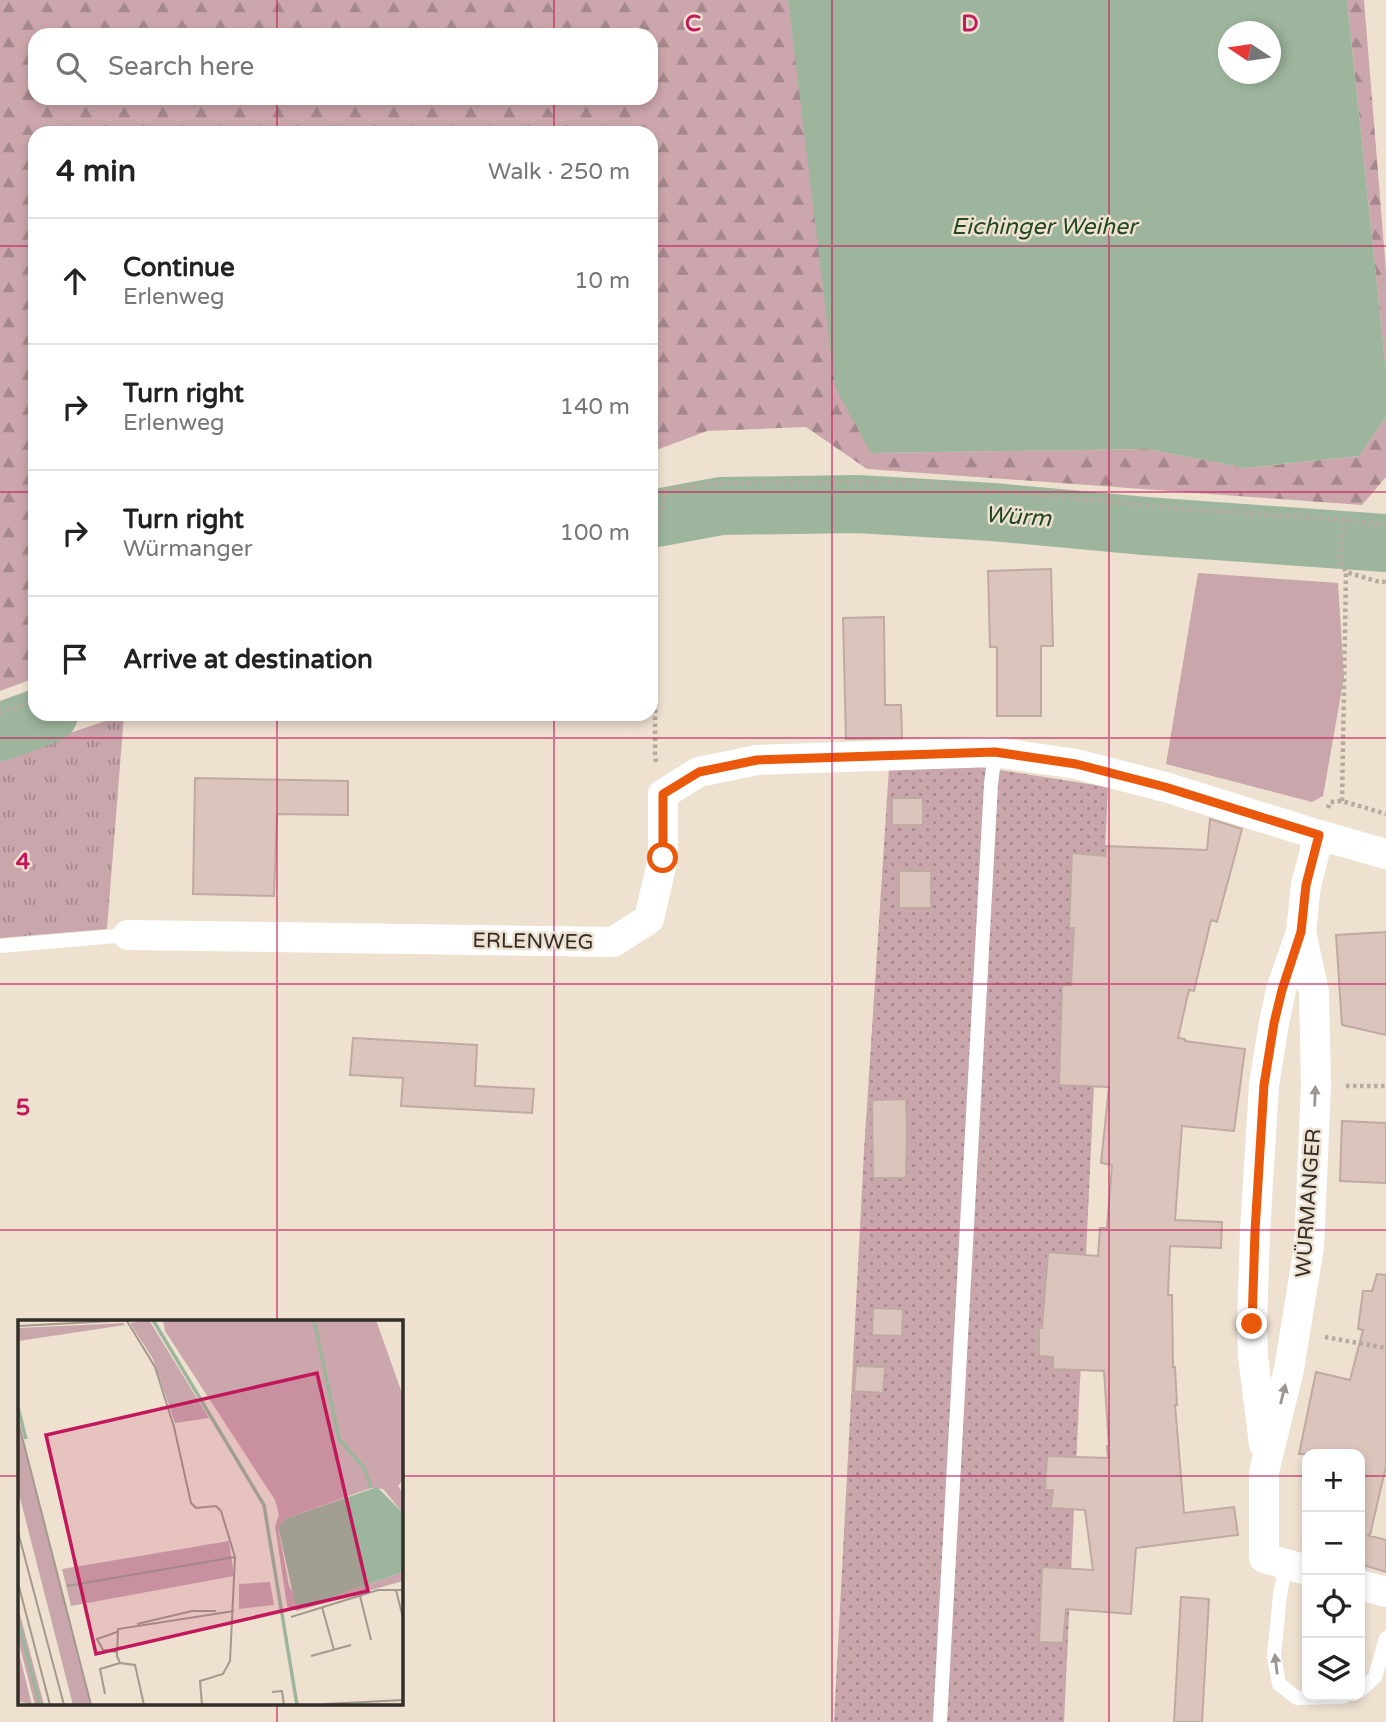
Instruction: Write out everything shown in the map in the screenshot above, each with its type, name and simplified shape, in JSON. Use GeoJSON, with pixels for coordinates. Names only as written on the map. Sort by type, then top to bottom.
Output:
{"type":"FeatureCollection","features":[{"type":"Feature","properties":{"kind":"street"},"geometry":{"type":"LineString","coordinates":[[663,794],[699,772],[757,760],[995,752],[1076,764],[1165,787],[1386,854]]}},
{"type":"Feature","properties":{"kind":"street","name":"ERLENWEG"},"geometry":{"type":"LineString","coordinates":[[128,935],[613,942],[649,919],[663,858],[663,794]]}},
{"type":"Feature","properties":{"kind":"street","name":"WÜRMANGER"},"geometry":{"type":"LineString","coordinates":[[1286,1564],[1264,1472],[1263,1438],[1253,1356],[1255,1231],[1264,1085],[1274,1023],[1301,932],[1306,885],[1319,835]]}},
{"type":"Feature","properties":{"kind":"street","name":"WÜRMANGER"},"geometry":{"type":"LineString","coordinates":[[1264,1472],[1289,1369],[1308,1247],[1316,1086],[1314,992],[1301,932]]}},
{"type":"Feature","properties":{"kind":"street"},"geometry":{"type":"LineString","coordinates":[[1365,1586],[1386,1592]]}},
{"type":"Feature","properties":{"kind":"lane"},"geometry":{"type":"LineString","coordinates":[[940,1722],[991,784],[995,752]]}},
{"type":"Feature","properties":{"kind":"lane"},"geometry":{"type":"LineString","coordinates":[[0,946],[128,935]]}},
{"type":"Feature","properties":{"kind":"lane"},"geometry":{"type":"LineString","coordinates":[[1286,1564],[1274,1656],[1279,1684],[1297,1698],[1302,1698]]}},
{"type":"Feature","properties":{"kind":"lane"},"geometry":{"type":"LineString","coordinates":[[1365,1686],[1375,1677],[1386,1638]]}},
{"type":"Feature","properties":{"kind":"path"},"geometry":{"type":"LineString","coordinates":[[658,493],[720,483],[901,482],[1386,525]]}},
{"type":"Feature","properties":{"kind":"path"},"geometry":{"type":"LineString","coordinates":[[658,528],[666,490]]}},
{"type":"Feature","properties":{"kind":"path"},"geometry":{"type":"LineString","coordinates":[[1342,801],[1346,572],[1340,558],[1344,520]]}},
{"type":"Feature","properties":{"kind":"path"},"geometry":{"type":"LineString","coordinates":[[1346,572],[1386,582]]}},
{"type":"Feature","properties":{"kind":"path"},"geometry":{"type":"LineString","coordinates":[[0,714],[28,704]]}},
{"type":"Feature","properties":{"kind":"path"},"geometry":{"type":"LineString","coordinates":[[655,721],[655,756],[663,794]]}},
{"type":"Feature","properties":{"kind":"green space"},"geometry":{"type":"Polygon","coordinates":[[[0,0],[788,0],[806,138],[871,453],[1147,449],[1245,468],[1359,456],[1386,417],[1386,477],[1362,505],[867,469],[806,427],[707,431],[658,449],[658,126],[28,126],[28,681],[0,691],[0,0]]]}},
{"type":"Feature","properties":{"kind":"green space"},"geometry":{"type":"Polygon","coordinates":[[[1347,0],[1364,0],[1386,271],[1386,371],[1347,0]]]}},
{"type":"Feature","properties":{"kind":"green space"},"geometry":{"type":"Polygon","coordinates":[[[1198,573],[1338,583],[1344,677],[1323,796],[1312,802],[1166,764],[1198,573]]]}},
{"type":"Feature","properties":{"kind":"green space"},"geometry":{"type":"Polygon","coordinates":[[[106,721],[124,721],[107,929],[0,938],[0,756],[106,721]]]}},
{"type":"Feature","properties":{"kind":"green space"},"geometry":{"type":"Polygon","coordinates":[[[981,767],[1108,787],[1064,1722],[834,1722],[864,1151],[889,768],[981,767]]]}},
{"type":"Feature","properties":{"kind":"water","name":"Eichinger Weiher"},"geometry":{"type":"Polygon","coordinates":[[[788,0],[1347,0],[1386,371],[1386,417],[1359,456],[1245,468],[1147,449],[871,453],[835,387],[788,0]]]}},
{"type":"Feature","properties":{"kind":"building"},"geometry":{"type":"Polygon","coordinates":[[[1051,569],[1053,646],[1041,646],[1041,716],[997,716],[997,647],[990,647],[988,571],[1051,569]]]}},
{"type":"Feature","properties":{"kind":"building"},"geometry":{"type":"Polygon","coordinates":[[[884,617],[885,705],[901,705],[902,738],[846,739],[843,618],[884,617]]]}},
{"type":"Feature","properties":{"kind":"building"},"geometry":{"type":"Polygon","coordinates":[[[195,778],[348,781],[348,815],[277,814],[274,896],[193,894],[195,778]]]}},
{"type":"Feature","properties":{"kind":"building"},"geometry":{"type":"Polygon","coordinates":[[[892,798],[923,798],[923,825],[892,825],[892,798]]]}},
{"type":"Feature","properties":{"kind":"building"},"geometry":{"type":"Polygon","coordinates":[[[1210,819],[1242,829],[1217,922],[1211,920],[1194,991],[1189,990],[1178,1038],[1245,1049],[1234,1131],[1182,1126],[1175,1220],[1222,1222],[1221,1248],[1170,1246],[1168,1295],[1172,1295],[1175,1405],[1184,1513],[1234,1507],[1238,1535],[1136,1548],[1131,1614],[1066,1609],[1063,1643],[1039,1642],[1042,1567],[1093,1570],[1085,1510],[1051,1508],[1053,1490],[1045,1490],[1047,1456],[1108,1458],[1109,1446],[1104,1371],[1053,1369],[1053,1357],[1039,1356],[1039,1328],[1042,1328],[1048,1252],[1098,1256],[1100,1228],[1107,1228],[1112,1165],[1101,1163],[1109,1087],[1059,1085],[1062,985],[1071,985],[1074,928],[1069,928],[1072,853],[1105,856],[1106,846],[1207,850],[1210,819]]]}},
{"type":"Feature","properties":{"kind":"building"},"geometry":{"type":"Polygon","coordinates":[[[899,871],[931,871],[931,908],[899,908],[899,871]]]}},
{"type":"Feature","properties":{"kind":"building"},"geometry":{"type":"Polygon","coordinates":[[[1386,932],[1386,1035],[1342,1025],[1336,935],[1386,932]]]}},
{"type":"Feature","properties":{"kind":"building"},"geometry":{"type":"Polygon","coordinates":[[[353,1038],[477,1045],[475,1086],[534,1089],[532,1113],[401,1106],[403,1078],[350,1075],[353,1038]]]}},
{"type":"Feature","properties":{"kind":"building"},"geometry":{"type":"Polygon","coordinates":[[[906,1099],[906,1178],[873,1178],[872,1100],[906,1099]]]}},
{"type":"Feature","properties":{"kind":"building"},"geometry":{"type":"Polygon","coordinates":[[[1342,1121],[1386,1123],[1386,1183],[1340,1181],[1342,1121]]]}},
{"type":"Feature","properties":{"kind":"building"},"geometry":{"type":"Polygon","coordinates":[[[1377,1274],[1386,1275],[1386,1466],[1370,1535],[1367,1535],[1386,1540],[1386,1572],[1365,1566],[1365,1449],[1302,1449],[1302,1454],[1299,1454],[1316,1372],[1350,1380],[1363,1330],[1358,1329],[1363,1291],[1372,1291],[1377,1274]]]}},
{"type":"Feature","properties":{"kind":"building"},"geometry":{"type":"Polygon","coordinates":[[[873,1308],[903,1309],[902,1336],[872,1335],[873,1308]]]}},
{"type":"Feature","properties":{"kind":"building"},"geometry":{"type":"Polygon","coordinates":[[[856,1366],[885,1367],[883,1393],[854,1391],[856,1366]]]}},
{"type":"Feature","properties":{"kind":"building"},"geometry":{"type":"Polygon","coordinates":[[[1181,1597],[1209,1599],[1202,1722],[1174,1722],[1181,1597]]]}},
{"type":"Feature","properties":{"kind":"waterway","name":"Würm"},"geometry":{"type":"LineString","coordinates":[[658,518],[721,506],[857,504],[1386,543]]}},
{"type":"Feature","properties":{"kind":"waterway","name":"Würm"},"geometry":{"type":"LineString","coordinates":[[0,732],[30,721]]}},
{"type":"Feature","properties":{"kind":"route"},"geometry":{"type":"LineString","coordinates":[[663,858],[663,794],[699,772],[757,760],[995,752],[1076,764],[1165,787],[1319,835],[1306,885],[1301,932],[1274,1023],[1264,1085],[1252,1324]]}}]}
